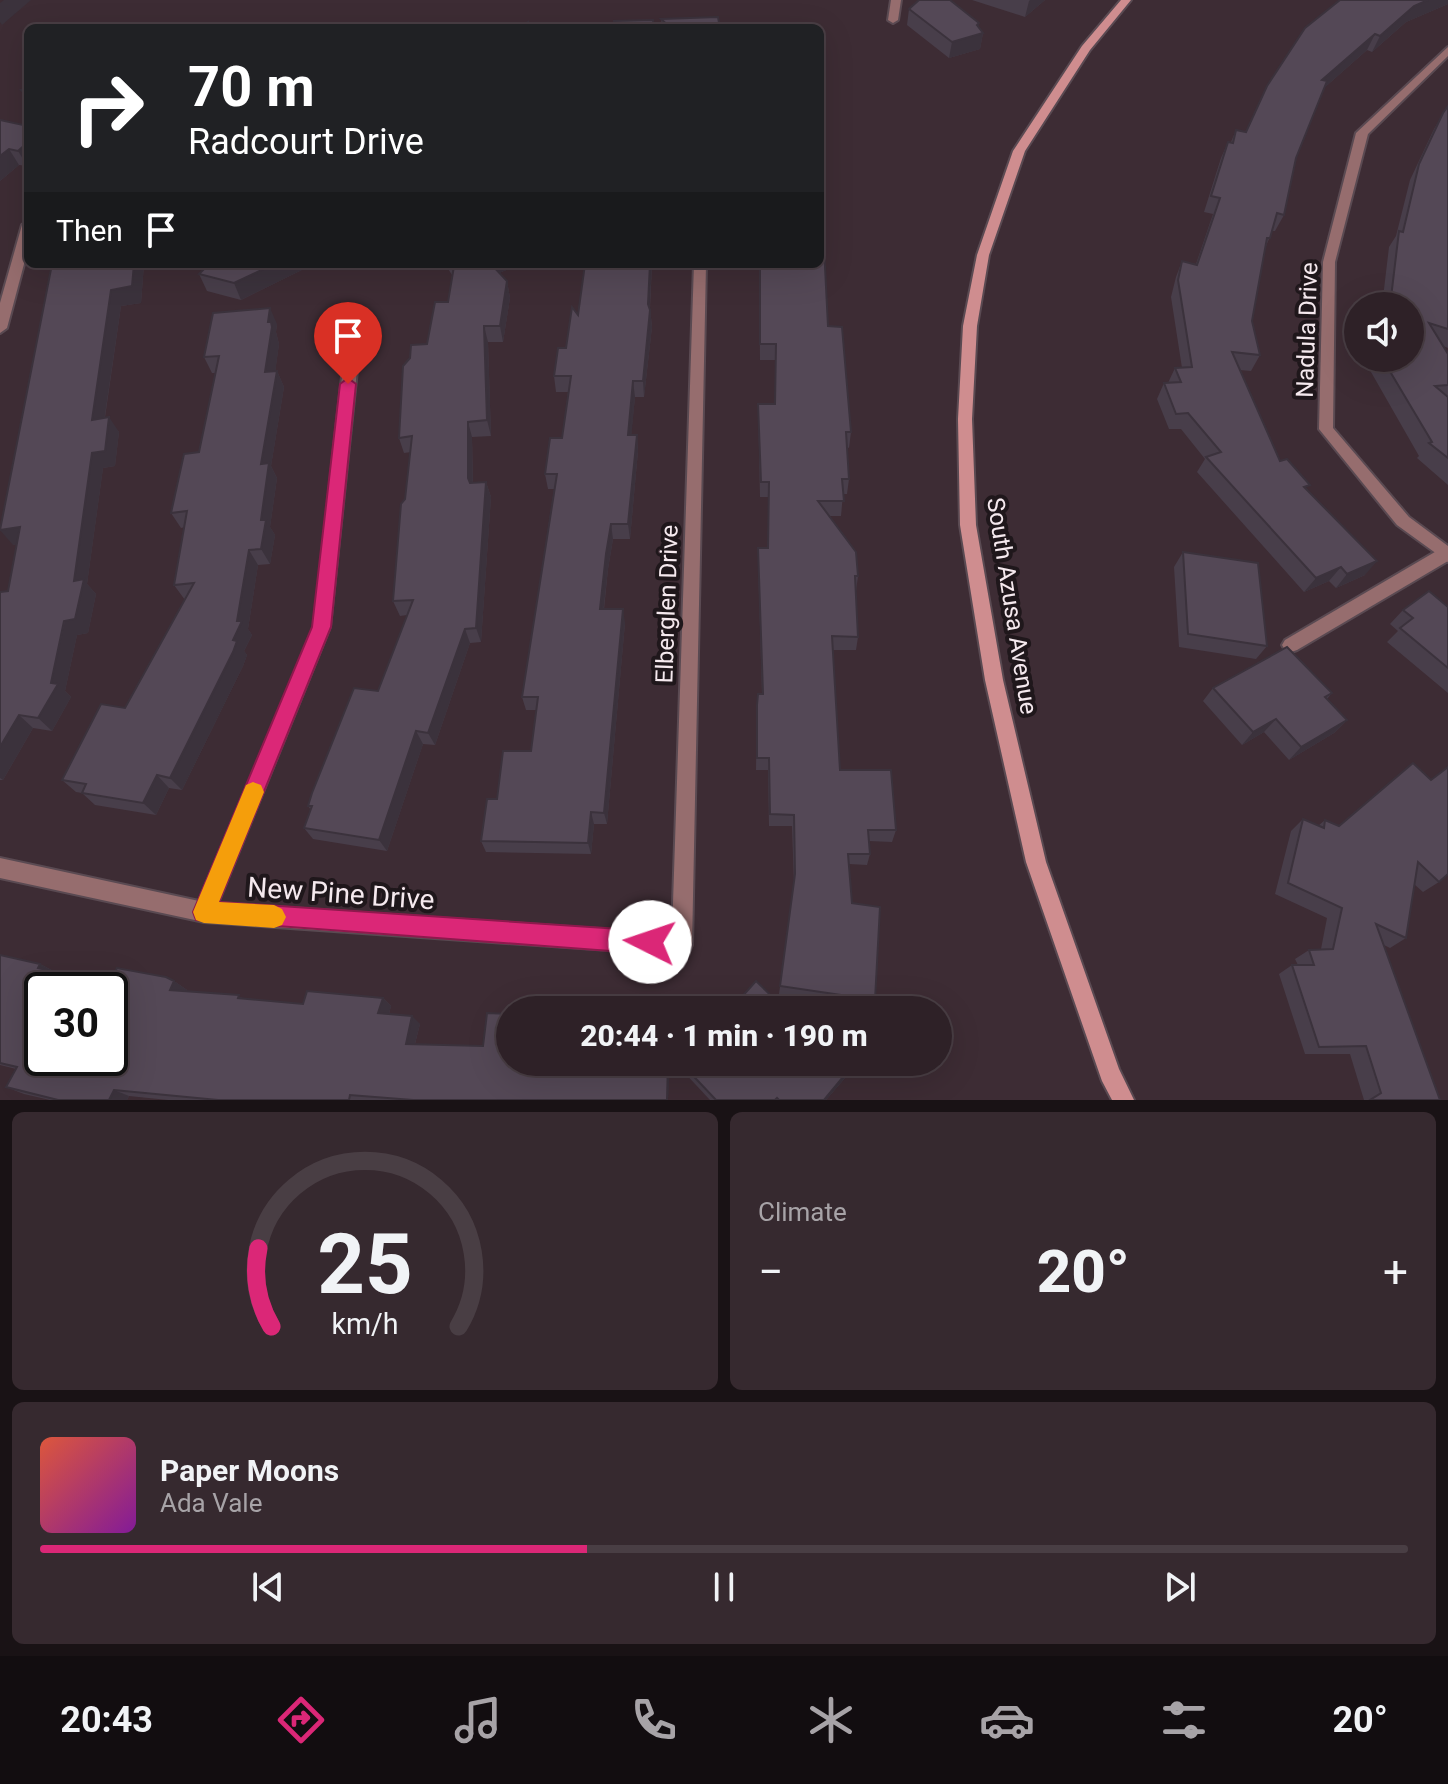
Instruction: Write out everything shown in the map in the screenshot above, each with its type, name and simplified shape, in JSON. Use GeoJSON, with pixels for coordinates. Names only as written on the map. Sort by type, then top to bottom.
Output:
{"type":"FeatureCollection","features":[{"type":"Feature","properties":{"kind":"street"},"geometry":{"type":"LineString","coordinates":[[893,20],[896,0]]}},
{"type":"Feature","properties":{"kind":"street","name":"South Azusa Avenue"},"geometry":{"type":"LineString","coordinates":[[1123,1100],[1110,1073],[1036,862],[994,680],[968,525],[965,419],[970,326],[983,255],[1019,151],[1086,48],[1126,0]]}},
{"type":"Feature","properties":{"kind":"street","name":"Nadula Drive"},"geometry":{"type":"LineString","coordinates":[[1447,554],[1403,521],[1326,429],[1329,262],[1362,133],[1448,50]]}},
{"type":"Feature","properties":{"kind":"street"},"geometry":{"type":"LineString","coordinates":[[0,328],[24,240]]}},
{"type":"Feature","properties":{"kind":"street","name":"Elberglen Drive"},"geometry":{"type":"LineString","coordinates":[[682,945],[700,268]]}},
{"type":"Feature","properties":{"kind":"street"},"geometry":{"type":"LineString","coordinates":[[204,912],[322,627],[355,323]]}},
{"type":"Feature","properties":{"kind":"street"},"geometry":{"type":"LineString","coordinates":[[1291,645],[1447,554]]}},
{"type":"Feature","properties":{"kind":"street","name":"New Pine Drive"},"geometry":{"type":"LineString","coordinates":[[0,868],[204,912],[682,945]]}},
{"type":"Feature","properties":{"kind":"building"},"geometry":{"type":"Polygon","coordinates":[[[919,0],[950,0],[979,23],[977,25],[983,33],[952,42],[909,9],[919,0]]]}},
{"type":"Feature","properties":{"kind":"building"},"geometry":{"type":"Polygon","coordinates":[[[1340,0],[1428,0],[1414,6],[1380,36],[1375,34],[1322,80],[1327,81],[1296,158],[1284,215],[1277,213],[1270,238],[1267,238],[1252,321],[1260,355],[1232,352],[1280,461],[1287,459],[1310,485],[1304,487],[1377,561],[1347,574],[1341,567],[1316,578],[1206,457],[1221,452],[1188,413],[1176,414],[1164,383],[1181,382],[1175,368],[1192,367],[1178,280],[1182,261],[1197,265],[1220,198],[1211,196],[1228,142],[1233,143],[1236,130],[1246,132],[1267,86],[1305,28],[1340,0]]]}},
{"type":"Feature","properties":{"kind":"building"},"geometry":{"type":"Polygon","coordinates":[[[718,17],[719,24],[667,24],[661,19],[718,17]]]}},
{"type":"Feature","properties":{"kind":"building"},"geometry":{"type":"Polygon","coordinates":[[[653,20],[654,24],[614,24],[614,21],[653,20]]]}},
{"type":"Feature","properties":{"kind":"building"},"geometry":{"type":"Polygon","coordinates":[[[1448,106],[1448,329],[1429,323],[1448,354],[1448,385],[1435,386],[1448,397],[1448,458],[1429,443],[1432,442],[1390,372],[1424,372],[1424,292],[1392,292],[1399,231],[1403,232],[1419,164],[1448,106]]]}},
{"type":"Feature","properties":{"kind":"building"},"geometry":{"type":"Polygon","coordinates":[[[0,120],[24,125],[24,146],[18,151],[9,149],[0,156],[0,120]]]}},
{"type":"Feature","properties":{"kind":"building"},"geometry":{"type":"Polygon","coordinates":[[[824,247],[828,326],[842,327],[851,432],[846,432],[849,479],[842,479],[844,501],[818,501],[856,552],[858,576],[855,576],[858,637],[832,636],[840,770],[891,770],[896,830],[868,830],[870,854],[848,854],[852,903],[880,907],[875,996],[848,996],[780,986],[795,874],[794,815],[770,814],[769,758],[757,758],[758,694],[763,694],[758,548],[768,548],[769,482],[761,482],[758,404],[775,404],[776,344],[760,344],[760,268],[824,268],[824,247]]]}},
{"type":"Feature","properties":{"kind":"building"},"geometry":{"type":"Polygon","coordinates":[[[51,268],[134,268],[132,286],[111,290],[92,420],[109,417],[105,451],[92,453],[74,581],[84,579],[75,619],[64,621],[51,683],[58,684],[38,718],[19,715],[0,747],[0,592],[8,591],[20,527],[0,530],[51,268]]]}},
{"type":"Feature","properties":{"kind":"building"},"geometry":{"type":"Polygon","coordinates":[[[205,268],[266,268],[234,283],[199,274],[205,268]]]}},
{"type":"Feature","properties":{"kind":"building"},"geometry":{"type":"Polygon","coordinates":[[[454,268],[495,268],[507,281],[500,326],[484,326],[487,420],[468,422],[468,478],[470,483],[486,482],[476,628],[465,629],[428,733],[416,731],[379,840],[304,828],[312,806],[308,806],[312,793],[354,688],[378,691],[413,600],[393,601],[401,504],[405,499],[412,436],[399,438],[403,366],[410,358],[411,345],[427,344],[435,302],[448,302],[454,268]]]}},
{"type":"Feature","properties":{"kind":"building"},"geometry":{"type":"Polygon","coordinates":[[[584,268],[650,268],[650,310],[643,381],[633,381],[628,435],[637,435],[628,524],[611,524],[600,609],[623,609],[604,813],[591,812],[588,843],[481,841],[487,799],[497,799],[503,751],[531,751],[538,697],[522,697],[557,474],[545,474],[550,438],[562,438],[571,376],[554,376],[558,348],[566,348],[572,307],[578,315],[584,268]]]}},
{"type":"Feature","properties":{"kind":"building"},"geometry":{"type":"Polygon","coordinates":[[[270,308],[268,322],[272,327],[265,372],[277,371],[261,464],[269,463],[261,520],[266,520],[261,549],[249,550],[237,621],[242,621],[233,640],[237,641],[233,652],[170,778],[157,775],[143,803],[82,793],[86,784],[62,780],[101,704],[125,708],[194,583],[174,585],[187,511],[171,513],[184,454],[199,452],[219,356],[204,357],[213,313],[270,308]]]}},
{"type":"Feature","properties":{"kind":"building"},"geometry":{"type":"Polygon","coordinates":[[[1183,552],[1258,563],[1267,646],[1188,634],[1183,552]]]}},
{"type":"Feature","properties":{"kind":"building"},"geometry":{"type":"Polygon","coordinates":[[[1429,591],[1448,607],[1448,668],[1400,628],[1413,618],[1403,610],[1429,591]]]}},
{"type":"Feature","properties":{"kind":"building"},"geometry":{"type":"Polygon","coordinates":[[[1287,647],[1332,693],[1325,697],[1347,720],[1301,747],[1276,719],[1253,732],[1213,688],[1287,647]]]}},
{"type":"Feature","properties":{"kind":"building"},"geometry":{"type":"Polygon","coordinates":[[[1413,763],[1431,780],[1448,767],[1448,874],[1439,882],[1418,862],[1406,938],[1376,924],[1440,1100],[1370,1100],[1381,1093],[1366,1046],[1319,1047],[1292,965],[1314,965],[1309,950],[1333,949],[1342,908],[1288,883],[1303,819],[1324,828],[1325,820],[1339,826],[1413,763]]]}},
{"type":"Feature","properties":{"kind":"building"},"geometry":{"type":"Polygon","coordinates":[[[0,955],[40,964],[38,968],[56,972],[24,972],[24,1076],[128,1076],[128,972],[115,972],[117,968],[166,977],[174,981],[170,990],[239,995],[238,998],[303,1004],[307,991],[383,998],[378,1013],[412,1016],[406,1044],[483,1046],[487,1013],[496,1013],[496,1076],[668,1076],[667,1100],[413,1100],[350,1095],[349,1100],[218,1100],[114,1090],[109,1100],[58,1100],[6,1087],[17,1067],[0,1063],[0,955]]]}},
{"type":"Feature","properties":{"kind":"building"},"geometry":{"type":"Polygon","coordinates":[[[756,981],[772,996],[743,996],[756,981]]]}},
{"type":"Feature","properties":{"kind":"building"},"geometry":{"type":"Polygon","coordinates":[[[693,1076],[844,1076],[824,1100],[716,1100],[693,1076]]]}},
{"type":"Feature","properties":{"kind":"slow traffic"},"geometry":{"type":"LineString","coordinates":[[253,792],[204,912],[274,917]]}},
{"type":"Feature","properties":{"kind":"route"},"geometry":{"type":"LineString","coordinates":[[348,384],[322,627],[204,912],[650,942]]}}]}
